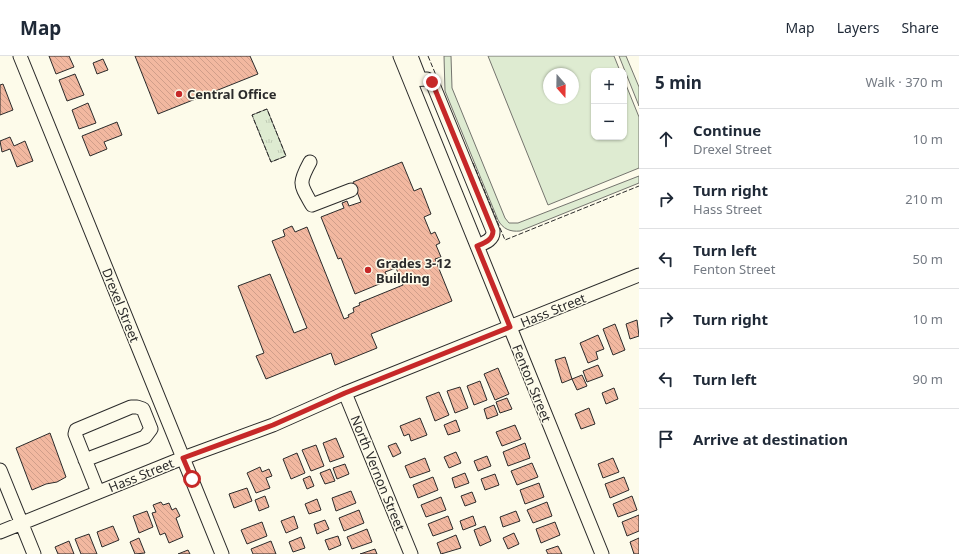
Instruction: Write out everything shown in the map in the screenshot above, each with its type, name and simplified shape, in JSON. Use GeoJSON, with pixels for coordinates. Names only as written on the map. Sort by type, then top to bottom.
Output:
{"type":"FeatureCollection","features":[{"type":"Feature","properties":{"kind":"street","name":"Drexel Street"},"geometry":{"type":"LineString","coordinates":[[20,56],[222,554]]}},
{"type":"Feature","properties":{"kind":"street","name":"Fenton Street"},"geometry":{"type":"LineString","coordinates":[[400,56],[415,80],[477,246],[602,554]]}},
{"type":"Feature","properties":{"kind":"street"},"geometry":{"type":"LineString","coordinates":[[411,56],[415,80],[427,79],[432,82],[493,231],[493,235],[490,239],[477,246]]}},
{"type":"Feature","properties":{"kind":"street"},"geometry":{"type":"LineString","coordinates":[[310,162],[301,178],[302,188],[312,205],[351,190]]}},
{"type":"Feature","properties":{"kind":"street","name":"Hass Street"},"geometry":{"type":"LineString","coordinates":[[0,532],[183,458],[273,425],[345,393],[639,275]]}},
{"type":"Feature","properties":{"kind":"street","name":"North Vernon Street"},"geometry":{"type":"LineString","coordinates":[[345,393],[411,554]]}},
{"type":"Feature","properties":{"kind":"street"},"geometry":{"type":"LineString","coordinates":[[85,460],[145,437],[151,429],[143,410],[137,407],[131,407],[76,430],[85,460],[98,492]]}},
{"type":"Feature","properties":{"kind":"street"},"geometry":{"type":"LineString","coordinates":[[0,470],[34,554]]}},
{"type":"Feature","properties":{"kind":"green space"},"geometry":{"type":"Polygon","coordinates":[[[444,56],[451,56],[452,88],[505,218],[509,223],[518,223],[639,176],[639,183],[520,231],[513,231],[505,228],[498,220],[445,91],[444,56]]]}},
{"type":"Feature","properties":{"kind":"green space"},"geometry":{"type":"Polygon","coordinates":[[[488,56],[614,56],[619,68],[591,68],[591,140],[627,140],[627,87],[639,117],[639,168],[548,205],[488,56]]]}},
{"type":"Feature","properties":{"kind":"green space"},"geometry":{"type":"Polygon","coordinates":[[[619,56],[626,56],[639,87],[639,106],[627,76],[627,68],[624,68],[619,56]]]}},
{"type":"Feature","properties":{"kind":"green space"},"geometry":{"type":"Polygon","coordinates":[[[267,109],[286,156],[271,162],[252,115],[267,109]]]}},
{"type":"Feature","properties":{"kind":"building"},"geometry":{"type":"Polygon","coordinates":[[[49,56],[69,56],[74,67],[56,74],[49,56]]]}},
{"type":"Feature","properties":{"kind":"building","name":"Central Office"},"geometry":{"type":"Polygon","coordinates":[[[135,56],[250,56],[258,74],[158,114],[135,56]]]}},
{"type":"Feature","properties":{"kind":"building"},"geometry":{"type":"Polygon","coordinates":[[[103,59],[108,70],[97,74],[93,63],[103,59]]]}},
{"type":"Feature","properties":{"kind":"building"},"geometry":{"type":"Polygon","coordinates":[[[75,74],[84,95],[67,101],[59,80],[75,74]]]}},
{"type":"Feature","properties":{"kind":"building"},"geometry":{"type":"Polygon","coordinates":[[[3,84],[13,110],[0,115],[0,85],[3,84]]]}},
{"type":"Feature","properties":{"kind":"building"},"geometry":{"type":"Polygon","coordinates":[[[88,103],[96,123],[79,129],[72,110],[88,103]]]}},
{"type":"Feature","properties":{"kind":"building"},"geometry":{"type":"Polygon","coordinates":[[[117,122],[122,135],[104,142],[107,149],[90,156],[82,136],[117,122]]]}},
{"type":"Feature","properties":{"kind":"building"},"geometry":{"type":"Polygon","coordinates":[[[10,137],[14,146],[25,141],[33,161],[17,167],[10,149],[2,152],[0,141],[10,137]]]}},
{"type":"Feature","properties":{"kind":"building","name":"Grades 3-12 Building"},"geometry":{"type":"Polygon","coordinates":[[[402,162],[414,191],[421,188],[431,214],[424,217],[431,234],[435,232],[440,243],[436,245],[441,257],[435,259],[452,301],[371,334],[377,348],[335,365],[331,353],[266,379],[256,356],[264,353],[238,286],[270,274],[294,333],[307,328],[272,241],[285,236],[283,230],[292,226],[295,232],[307,227],[344,319],[349,317],[348,315],[354,312],[353,308],[360,305],[359,303],[403,285],[396,268],[385,272],[389,280],[355,294],[341,258],[338,259],[321,217],[344,208],[342,203],[347,201],[349,206],[361,202],[353,182],[402,162]]]}},
{"type":"Feature","properties":{"kind":"building"},"geometry":{"type":"Polygon","coordinates":[[[637,320],[639,336],[630,339],[626,324],[637,320]]]}},
{"type":"Feature","properties":{"kind":"building"},"geometry":{"type":"Polygon","coordinates":[[[615,324],[625,350],[613,355],[603,329],[615,324]]]}},
{"type":"Feature","properties":{"kind":"building"},"geometry":{"type":"Polygon","coordinates":[[[598,335],[604,349],[596,352],[598,359],[588,363],[580,343],[598,335]]]}},
{"type":"Feature","properties":{"kind":"building"},"geometry":{"type":"Polygon","coordinates":[[[565,357],[572,379],[562,383],[555,360],[565,357]]]}},
{"type":"Feature","properties":{"kind":"building"},"geometry":{"type":"Polygon","coordinates":[[[598,365],[603,376],[587,382],[583,371],[598,365]]]}},
{"type":"Feature","properties":{"kind":"building"},"geometry":{"type":"Polygon","coordinates":[[[498,368],[509,394],[495,400],[484,374],[498,368]]]}},
{"type":"Feature","properties":{"kind":"building"},"geometry":{"type":"Polygon","coordinates":[[[582,375],[587,386],[577,390],[572,379],[582,375]]]}},
{"type":"Feature","properties":{"kind":"building"},"geometry":{"type":"Polygon","coordinates":[[[480,381],[487,400],[474,405],[467,386],[480,381]]]}},
{"type":"Feature","properties":{"kind":"building"},"geometry":{"type":"Polygon","coordinates":[[[460,387],[468,408],[455,413],[447,391],[460,387]]]}},
{"type":"Feature","properties":{"kind":"building"},"geometry":{"type":"Polygon","coordinates":[[[614,388],[618,399],[606,404],[602,393],[614,388]]]}},
{"type":"Feature","properties":{"kind":"building"},"geometry":{"type":"Polygon","coordinates":[[[439,392],[449,415],[435,421],[426,397],[439,392]]]}},
{"type":"Feature","properties":{"kind":"building"},"geometry":{"type":"Polygon","coordinates":[[[507,398],[512,409],[500,413],[496,402],[507,398]]]}},
{"type":"Feature","properties":{"kind":"building"},"geometry":{"type":"Polygon","coordinates":[[[494,405],[498,415],[487,419],[484,409],[494,405]]]}},
{"type":"Feature","properties":{"kind":"building"},"geometry":{"type":"Polygon","coordinates":[[[589,408],[595,424],[581,429],[575,414],[589,408]]]}},
{"type":"Feature","properties":{"kind":"building"},"geometry":{"type":"Polygon","coordinates":[[[420,418],[427,435],[411,441],[409,434],[404,436],[400,426],[420,418]]]}},
{"type":"Feature","properties":{"kind":"building"},"geometry":{"type":"Polygon","coordinates":[[[456,420],[460,431],[448,435],[444,425],[456,420]]]}},
{"type":"Feature","properties":{"kind":"building"},"geometry":{"type":"Polygon","coordinates":[[[515,425],[521,439],[502,446],[496,432],[515,425]]]}},
{"type":"Feature","properties":{"kind":"building"},"geometry":{"type":"Polygon","coordinates":[[[50,433],[66,477],[57,482],[46,484],[32,490],[16,448],[50,433]]]}},
{"type":"Feature","properties":{"kind":"building"},"geometry":{"type":"Polygon","coordinates":[[[336,438],[344,457],[330,462],[323,443],[336,438]]]}},
{"type":"Feature","properties":{"kind":"building"},"geometry":{"type":"Polygon","coordinates":[[[396,443],[401,453],[393,457],[388,446],[396,443]]]}},
{"type":"Feature","properties":{"kind":"building"},"geometry":{"type":"Polygon","coordinates":[[[525,443],[530,458],[508,466],[503,452],[525,443]]]}},
{"type":"Feature","properties":{"kind":"building"},"geometry":{"type":"Polygon","coordinates":[[[316,445],[324,466],[311,471],[302,450],[316,445]]]}},
{"type":"Feature","properties":{"kind":"building"},"geometry":{"type":"Polygon","coordinates":[[[456,452],[461,463],[449,468],[444,457],[456,452]]]}},
{"type":"Feature","properties":{"kind":"building"},"geometry":{"type":"Polygon","coordinates":[[[297,453],[305,473],[291,479],[283,459],[297,453]]]}},
{"type":"Feature","properties":{"kind":"building"},"geometry":{"type":"Polygon","coordinates":[[[487,456],[491,466],[478,471],[474,461],[487,456]]]}},
{"type":"Feature","properties":{"kind":"building"},"geometry":{"type":"Polygon","coordinates":[[[425,458],[430,471],[410,478],[405,466],[425,458]]]}},
{"type":"Feature","properties":{"kind":"building"},"geometry":{"type":"Polygon","coordinates":[[[613,458],[619,472],[603,478],[598,464],[613,458]]]}},
{"type":"Feature","properties":{"kind":"building"},"geometry":{"type":"Polygon","coordinates":[[[532,463],[538,477],[517,485],[511,471],[532,463]]]}},
{"type":"Feature","properties":{"kind":"building"},"geometry":{"type":"Polygon","coordinates":[[[345,464],[349,474],[337,479],[333,468],[345,464]]]}},
{"type":"Feature","properties":{"kind":"building"},"geometry":{"type":"Polygon","coordinates":[[[260,467],[262,472],[269,469],[272,476],[266,478],[270,488],[256,493],[247,473],[260,467]]]}},
{"type":"Feature","properties":{"kind":"building"},"geometry":{"type":"Polygon","coordinates":[[[330,469],[335,481],[325,484],[320,473],[330,469]]]}},
{"type":"Feature","properties":{"kind":"building"},"geometry":{"type":"Polygon","coordinates":[[[465,473],[469,483],[455,488],[452,478],[465,473]]]}},
{"type":"Feature","properties":{"kind":"building"},"geometry":{"type":"Polygon","coordinates":[[[495,474],[499,485],[485,490],[481,479],[495,474]]]}},
{"type":"Feature","properties":{"kind":"building"},"geometry":{"type":"Polygon","coordinates":[[[310,476],[314,486],[307,489],[303,479],[310,476]]]}},
{"type":"Feature","properties":{"kind":"building"},"geometry":{"type":"Polygon","coordinates":[[[433,477],[438,490],[418,498],[413,485],[433,477]]]}},
{"type":"Feature","properties":{"kind":"building"},"geometry":{"type":"Polygon","coordinates":[[[624,477],[629,490],[610,498],[605,484],[624,477]]]}},
{"type":"Feature","properties":{"kind":"building"},"geometry":{"type":"Polygon","coordinates":[[[539,483],[544,497],[525,504],[520,490],[539,483]]]}},
{"type":"Feature","properties":{"kind":"building"},"geometry":{"type":"Polygon","coordinates":[[[247,488],[252,501],[234,508],[229,494],[247,488]]]}},
{"type":"Feature","properties":{"kind":"building"},"geometry":{"type":"Polygon","coordinates":[[[351,491],[356,503],[336,511],[332,498],[351,491]]]}},
{"type":"Feature","properties":{"kind":"building"},"geometry":{"type":"Polygon","coordinates":[[[472,492],[476,502],[465,506],[461,496],[472,492]]]}},
{"type":"Feature","properties":{"kind":"building"},"geometry":{"type":"Polygon","coordinates":[[[265,496],[269,507],[259,511],[255,500],[265,496]]]}},
{"type":"Feature","properties":{"kind":"building"},"geometry":{"type":"Polygon","coordinates":[[[632,496],[637,510],[618,517],[613,504],[632,496]]]}},
{"type":"Feature","properties":{"kind":"building"},"geometry":{"type":"Polygon","coordinates":[[[441,497],[446,510],[426,517],[421,505],[441,497]]]}},
{"type":"Feature","properties":{"kind":"building"},"geometry":{"type":"Polygon","coordinates":[[[317,499],[321,510],[309,514],[305,504],[317,499]]]}},
{"type":"Feature","properties":{"kind":"building"},"geometry":{"type":"Polygon","coordinates":[[[161,502],[163,505],[169,503],[172,510],[176,508],[180,516],[176,518],[183,537],[169,543],[165,533],[160,535],[152,513],[156,512],[153,505],[161,502]]]}},
{"type":"Feature","properties":{"kind":"building"},"geometry":{"type":"Polygon","coordinates":[[[547,502],[552,516],[533,523],[527,510],[547,502]]]}},
{"type":"Feature","properties":{"kind":"building"},"geometry":{"type":"Polygon","coordinates":[[[359,510],[364,523],[344,531],[339,518],[359,510]]]}},
{"type":"Feature","properties":{"kind":"building"},"geometry":{"type":"Polygon","coordinates":[[[147,511],[153,527],[139,533],[133,516],[147,511]]]}},
{"type":"Feature","properties":{"kind":"building"},"geometry":{"type":"Polygon","coordinates":[[[516,511],[520,521],[503,527],[500,517],[516,511]]]}},
{"type":"Feature","properties":{"kind":"building"},"geometry":{"type":"Polygon","coordinates":[[[639,515],[639,531],[627,536],[622,522],[639,515]]]}},
{"type":"Feature","properties":{"kind":"building"},"geometry":{"type":"Polygon","coordinates":[[[294,516],[298,528],[286,533],[281,521],[294,516]]]}},
{"type":"Feature","properties":{"kind":"building"},"geometry":{"type":"Polygon","coordinates":[[[448,516],[453,529],[433,536],[428,524],[448,516]]]}},
{"type":"Feature","properties":{"kind":"building"},"geometry":{"type":"Polygon","coordinates":[[[473,516],[476,525],[463,530],[460,521],[473,516]]]}},
{"type":"Feature","properties":{"kind":"building"},"geometry":{"type":"Polygon","coordinates":[[[325,520],[329,529],[317,534],[314,524],[325,520]]]}},
{"type":"Feature","properties":{"kind":"building"},"geometry":{"type":"Polygon","coordinates":[[[262,522],[267,536],[247,544],[241,530],[262,522]]]}},
{"type":"Feature","properties":{"kind":"building"},"geometry":{"type":"Polygon","coordinates":[[[555,522],[560,535],[541,543],[536,529],[555,522]]]}},
{"type":"Feature","properties":{"kind":"building"},"geometry":{"type":"Polygon","coordinates":[[[113,526],[119,540],[102,547],[97,532],[113,526]]]}},
{"type":"Feature","properties":{"kind":"building"},"geometry":{"type":"Polygon","coordinates":[[[485,526],[491,541],[480,546],[474,530],[485,526]]]}},
{"type":"Feature","properties":{"kind":"building"},"geometry":{"type":"Polygon","coordinates":[[[367,529],[372,542],[352,549],[347,537],[367,529]]]}},
{"type":"Feature","properties":{"kind":"building"},"geometry":{"type":"Polygon","coordinates":[[[514,533],[519,544],[508,549],[503,538],[514,533]]]}},
{"type":"Feature","properties":{"kind":"building"},"geometry":{"type":"Polygon","coordinates":[[[89,534],[97,554],[81,554],[75,539],[89,534]]]}},
{"type":"Feature","properties":{"kind":"building"},"geometry":{"type":"Polygon","coordinates":[[[456,535],[461,548],[441,554],[437,543],[456,535]]]}},
{"type":"Feature","properties":{"kind":"building"},"geometry":{"type":"Polygon","coordinates":[[[338,536],[341,545],[329,550],[325,540],[338,536]]]}},
{"type":"Feature","properties":{"kind":"building"},"geometry":{"type":"Polygon","coordinates":[[[301,537],[305,548],[293,552],[289,542],[301,537]]]}},
{"type":"Feature","properties":{"kind":"building"},"geometry":{"type":"Polygon","coordinates":[[[139,538],[145,553],[135,554],[130,542],[139,538]]]}},
{"type":"Feature","properties":{"kind":"building"},"geometry":{"type":"Polygon","coordinates":[[[639,538],[639,554],[634,554],[630,542],[639,538]]]}},
{"type":"Feature","properties":{"kind":"building"},"geometry":{"type":"Polygon","coordinates":[[[69,541],[74,554],[58,554],[55,547],[69,541]]]}},
{"type":"Feature","properties":{"kind":"building"},"geometry":{"type":"Polygon","coordinates":[[[271,541],[276,554],[253,554],[251,549],[271,541]]]}},
{"type":"Feature","properties":{"kind":"building"},"geometry":{"type":"Polygon","coordinates":[[[558,546],[562,554],[548,554],[546,550],[558,546]]]}},
{"type":"Feature","properties":{"kind":"building"},"geometry":{"type":"Polygon","coordinates":[[[375,549],[377,554],[360,554],[375,549]]]}},
{"type":"Feature","properties":{"kind":"building"},"geometry":{"type":"Polygon","coordinates":[[[188,550],[190,554],[178,554],[188,550]]]}},
{"type":"Feature","properties":{"kind":"fence"},"geometry":{"type":"LineString","coordinates":[[428,56],[438,80]]}},
{"type":"Feature","properties":{"kind":"fence"},"geometry":{"type":"LineString","coordinates":[[253,117],[252,115],[267,109],[286,156],[271,162],[254,120]]}},
{"type":"Feature","properties":{"kind":"fence"},"geometry":{"type":"LineString","coordinates":[[473,163],[505,240],[639,186]]}},
{"type":"Feature","properties":{"kind":"place","name":"Central Office"},"geometry":{"type":"Point","coordinates":[179,94]}},
{"type":"Feature","properties":{"kind":"place","name":"Grades 3-12 Building"},"geometry":{"type":"Point","coordinates":[368,270]}},
{"type":"Feature","properties":{"kind":"route"},"geometry":{"type":"LineString","coordinates":[[192,479],[183,458],[273,425],[345,393],[510,327],[477,246],[490,239],[493,235],[493,231],[432,82]]}}]}
